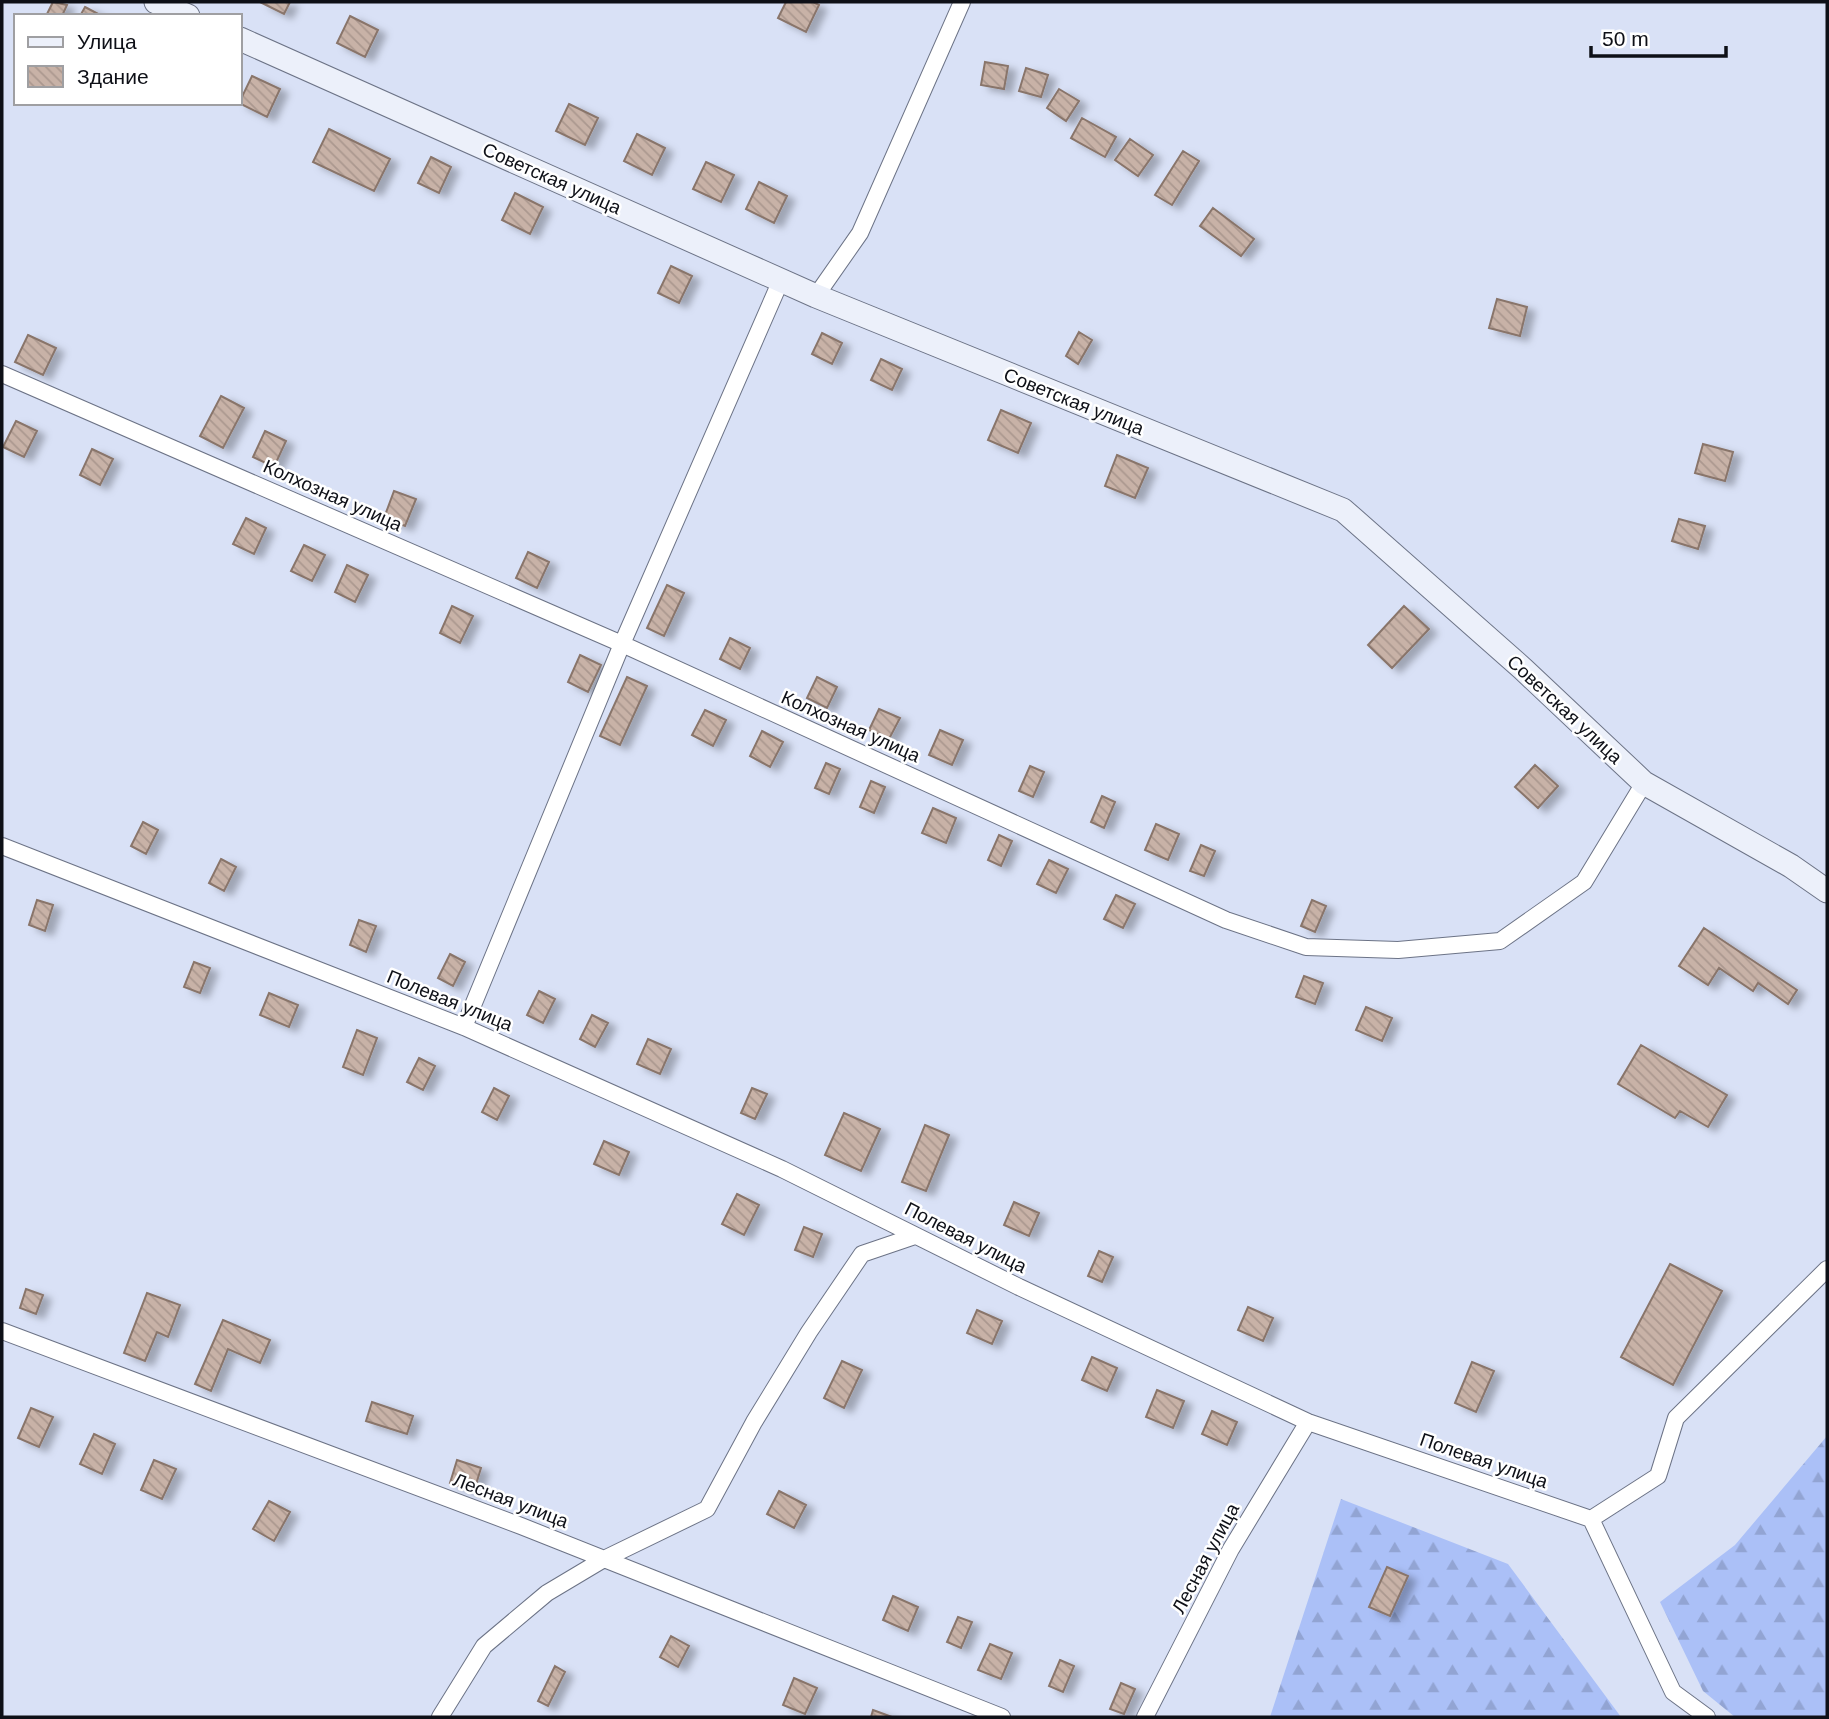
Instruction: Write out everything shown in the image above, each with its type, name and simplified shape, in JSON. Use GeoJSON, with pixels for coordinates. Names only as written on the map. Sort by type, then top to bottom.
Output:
{"type":"FeatureCollection","features":[{"type":"Feature","properties":{"kind":"street"},"geometry":{"type":"LineString","coordinates":[[156,2],[183,14]]}},
{"type":"Feature","properties":{"kind":"street"},"geometry":{"type":"LineString","coordinates":[[816,296],[860,233],[962,2]]}},
{"type":"Feature","properties":{"kind":"street","name":"Советская улица"},"geometry":{"type":"LineString","coordinates":[[242,40],[816,296],[1343,510],[1523,669],[1644,783],[1791,866],[1827,891]]}},
{"type":"Feature","properties":{"kind":"street"},"geometry":{"type":"LineString","coordinates":[[464,1027],[622,645],[781,280]]}},
{"type":"Feature","properties":{"kind":"street","name":"Колхозная улица"},"geometry":{"type":"LineString","coordinates":[[2,374],[622,645],[1226,920],[1307,947],[1398,950],[1500,941],[1584,882],[1644,783]]}},
{"type":"Feature","properties":{"kind":"street","name":"Полевая улица"},"geometry":{"type":"LineString","coordinates":[[2,846],[464,1027],[782,1169],[1019,1287],[1308,1422],[1591,1519]]}},
{"type":"Feature","properties":{"kind":"street"},"geometry":{"type":"LineString","coordinates":[[440,1717],[484,1646],[547,1593],[604,1559],[707,1509],[754,1422],[809,1332],[862,1254],[915,1236]]}},
{"type":"Feature","properties":{"kind":"street"},"geometry":{"type":"LineString","coordinates":[[1707,1717],[1673,1692],[1591,1519],[1658,1476],[1676,1418],[1827,1269]]}},
{"type":"Feature","properties":{"kind":"street","name":"Лесная улица"},"geometry":{"type":"LineString","coordinates":[[2,1331],[604,1559],[1002,1717]]}},
{"type":"Feature","properties":{"kind":"street","name":"Лесная улица"},"geometry":{"type":"LineString","coordinates":[[1145,1717],[1231,1549],[1308,1422]]}},
{"type":"Feature","properties":{"kind":"green space"},"geometry":{"type":"Polygon","coordinates":[[[1827,1436],[1827,1717],[1735,1717],[1703,1691],[1660,1602],[1735,1545],[1827,1436]]]}},
{"type":"Feature","properties":{"kind":"green space"},"geometry":{"type":"Polygon","coordinates":[[[1341,1499],[1508,1564],[1621,1717],[1270,1717],[1341,1499]]]}},
{"type":"Feature","properties":{"kind":"building"},"geometry":{"type":"Polygon","coordinates":[[[53,2],[67,5],[63,14],[47,14],[53,2]]]}},
{"type":"Feature","properties":{"kind":"building"},"geometry":{"type":"Polygon","coordinates":[[[260,2],[290,2],[284,14],[260,2]]]}},
{"type":"Feature","properties":{"kind":"building"},"geometry":{"type":"Polygon","coordinates":[[[786,2],[813,2],[819,5],[806,32],[778,18],[786,2]]]}},
{"type":"Feature","properties":{"kind":"building"},"geometry":{"type":"Polygon","coordinates":[[[85,7],[98,14],[81,14],[85,7]]]}},
{"type":"Feature","properties":{"kind":"building"},"geometry":{"type":"Polygon","coordinates":[[[350,16],[378,30],[365,57],[337,43],[350,16]]]}},
{"type":"Feature","properties":{"kind":"building"},"geometry":{"type":"Polygon","coordinates":[[[985,62],[1008,66],[1004,89],[981,85],[985,62]]]}},
{"type":"Feature","properties":{"kind":"building"},"geometry":{"type":"Polygon","coordinates":[[[1026,68],[1048,75],[1041,97],[1019,91],[1026,68]]]}},
{"type":"Feature","properties":{"kind":"building"},"geometry":{"type":"Polygon","coordinates":[[[252,76],[280,89],[267,117],[242,104],[242,97],[252,76]]]}},
{"type":"Feature","properties":{"kind":"building"},"geometry":{"type":"Polygon","coordinates":[[[1059,89],[1079,101],[1066,121],[1047,108],[1059,89]]]}},
{"type":"Feature","properties":{"kind":"building"},"geometry":{"type":"Polygon","coordinates":[[[569,104],[598,118],[585,145],[556,131],[569,104]]]}},
{"type":"Feature","properties":{"kind":"building"},"geometry":{"type":"Polygon","coordinates":[[[1082,118],[1116,137],[1105,157],[1071,138],[1082,118]]]}},
{"type":"Feature","properties":{"kind":"building"},"geometry":{"type":"Polygon","coordinates":[[[329,129],[390,159],[374,191],[313,162],[329,129]]]}},
{"type":"Feature","properties":{"kind":"building"},"geometry":{"type":"Polygon","coordinates":[[[637,134],[665,148],[652,175],[624,161],[637,134]]]}},
{"type":"Feature","properties":{"kind":"building"},"geometry":{"type":"Polygon","coordinates":[[[1130,139],[1153,155],[1138,176],[1115,160],[1130,139]]]}},
{"type":"Feature","properties":{"kind":"building"},"geometry":{"type":"Polygon","coordinates":[[[1183,151],[1199,161],[1172,205],[1155,195],[1183,151]]]}},
{"type":"Feature","properties":{"kind":"building"},"geometry":{"type":"Polygon","coordinates":[[[431,157],[451,167],[439,193],[418,183],[431,157]]]}},
{"type":"Feature","properties":{"kind":"building"},"geometry":{"type":"Polygon","coordinates":[[[706,162],[734,175],[721,202],[693,189],[706,162]]]}},
{"type":"Feature","properties":{"kind":"building"},"geometry":{"type":"Polygon","coordinates":[[[759,182],[787,196],[774,223],[746,209],[759,182]]]}},
{"type":"Feature","properties":{"kind":"building"},"geometry":{"type":"Polygon","coordinates":[[[515,193],[543,207],[530,234],[502,220],[515,193]]]}},
{"type":"Feature","properties":{"kind":"building"},"geometry":{"type":"Polygon","coordinates":[[[1213,208],[1254,239],[1241,256],[1200,226],[1213,208]]]}},
{"type":"Feature","properties":{"kind":"building"},"geometry":{"type":"Polygon","coordinates":[[[671,266],[692,276],[679,303],[658,293],[671,266]]]}},
{"type":"Feature","properties":{"kind":"building"},"geometry":{"type":"Polygon","coordinates":[[[1497,299],[1527,307],[1520,336],[1489,328],[1497,299]]]}},
{"type":"Feature","properties":{"kind":"building"},"geometry":{"type":"Polygon","coordinates":[[[1079,332],[1092,340],[1078,364],[1066,356],[1079,332]]]}},
{"type":"Feature","properties":{"kind":"building"},"geometry":{"type":"Polygon","coordinates":[[[822,333],[842,343],[832,364],[812,354],[822,333]]]}},
{"type":"Feature","properties":{"kind":"building"},"geometry":{"type":"Polygon","coordinates":[[[28,335],[56,348],[43,375],[15,362],[28,335]]]}},
{"type":"Feature","properties":{"kind":"building"},"geometry":{"type":"Polygon","coordinates":[[[881,359],[902,369],[892,390],[871,380],[881,359]]]}},
{"type":"Feature","properties":{"kind":"building"},"geometry":{"type":"Polygon","coordinates":[[[221,396],[244,408],[223,448],[200,436],[221,396]]]}},
{"type":"Feature","properties":{"kind":"building"},"geometry":{"type":"Polygon","coordinates":[[[1001,410],[1031,423],[1018,453],[988,440],[1001,410]]]}},
{"type":"Feature","properties":{"kind":"building"},"geometry":{"type":"Polygon","coordinates":[[[16,421],[37,431],[24,457],[3,447],[16,421]]]}},
{"type":"Feature","properties":{"kind":"building"},"geometry":{"type":"Polygon","coordinates":[[[265,431],[286,441],[274,467],[253,457],[265,431]]]}},
{"type":"Feature","properties":{"kind":"building"},"geometry":{"type":"Polygon","coordinates":[[[1703,444],[1733,452],[1725,481],[1695,473],[1703,444]]]}},
{"type":"Feature","properties":{"kind":"building"},"geometry":{"type":"Polygon","coordinates":[[[92,449],[113,459],[100,485],[80,475],[92,449]]]}},
{"type":"Feature","properties":{"kind":"building"},"geometry":{"type":"Polygon","coordinates":[[[1117,455],[1148,468],[1135,498],[1105,486],[1117,455]]]}},
{"type":"Feature","properties":{"kind":"building"},"geometry":{"type":"Polygon","coordinates":[[[394,491],[416,499],[405,526],[384,518],[394,491]]]}},
{"type":"Feature","properties":{"kind":"building"},"geometry":{"type":"Polygon","coordinates":[[[246,518],[266,528],[254,554],[233,544],[246,518]]]}},
{"type":"Feature","properties":{"kind":"building"},"geometry":{"type":"Polygon","coordinates":[[[1679,519],[1705,526],[1698,549],[1672,541],[1679,519]]]}},
{"type":"Feature","properties":{"kind":"building"},"geometry":{"type":"Polygon","coordinates":[[[304,545],[325,555],[312,581],[291,571],[304,545]]]}},
{"type":"Feature","properties":{"kind":"building"},"geometry":{"type":"Polygon","coordinates":[[[528,552],[549,562],[537,588],[516,578],[528,552]]]}},
{"type":"Feature","properties":{"kind":"building"},"geometry":{"type":"Polygon","coordinates":[[[347,565],[368,575],[355,602],[335,592],[347,565]]]}},
{"type":"Feature","properties":{"kind":"building"},"geometry":{"type":"Polygon","coordinates":[[[667,585],[684,593],[664,636],[647,628],[667,585]]]}},
{"type":"Feature","properties":{"kind":"building"},"geometry":{"type":"Polygon","coordinates":[[[452,606],[473,616],[460,643],[440,633],[452,606]]]}},
{"type":"Feature","properties":{"kind":"building"},"geometry":{"type":"Polygon","coordinates":[[[1404,606],[1429,629],[1392,668],[1368,645],[1404,606]]]}},
{"type":"Feature","properties":{"kind":"building"},"geometry":{"type":"Polygon","coordinates":[[[730,638],[750,648],[740,669],[720,659],[730,638]]]}},
{"type":"Feature","properties":{"kind":"building"},"geometry":{"type":"Polygon","coordinates":[[[580,655],[601,665],[588,692],[568,682],[580,655]]]}},
{"type":"Feature","properties":{"kind":"building"},"geometry":{"type":"Polygon","coordinates":[[[627,677],[647,686],[620,745],[600,736],[627,677]]]}},
{"type":"Feature","properties":{"kind":"building"},"geometry":{"type":"Polygon","coordinates":[[[817,677],[837,687],[827,708],[807,698],[817,677]]]}},
{"type":"Feature","properties":{"kind":"building"},"geometry":{"type":"Polygon","coordinates":[[[879,709],[900,718],[889,739],[869,730],[879,709]]]}},
{"type":"Feature","properties":{"kind":"building"},"geometry":{"type":"Polygon","coordinates":[[[705,710],[726,720],[713,746],[692,735],[705,710]]]}},
{"type":"Feature","properties":{"kind":"building"},"geometry":{"type":"Polygon","coordinates":[[[940,730],[963,740],[952,765],[929,755],[940,730]]]}},
{"type":"Feature","properties":{"kind":"building"},"geometry":{"type":"Polygon","coordinates":[[[762,731],[783,742],[770,767],[750,756],[762,731]]]}},
{"type":"Feature","properties":{"kind":"building"},"geometry":{"type":"Polygon","coordinates":[[[826,763],[840,769],[829,794],[815,788],[826,763]]]}},
{"type":"Feature","properties":{"kind":"building"},"geometry":{"type":"Polygon","coordinates":[[[1535,765],[1558,786],[1538,808],[1515,787],[1535,765]]]}},
{"type":"Feature","properties":{"kind":"building"},"geometry":{"type":"Polygon","coordinates":[[[1030,766],[1044,772],[1033,797],[1019,791],[1030,766]]]}},
{"type":"Feature","properties":{"kind":"building"},"geometry":{"type":"Polygon","coordinates":[[[871,781],[885,787],[874,813],[860,807],[871,781]]]}},
{"type":"Feature","properties":{"kind":"building"},"geometry":{"type":"Polygon","coordinates":[[[1102,796],[1115,802],[1104,828],[1091,822],[1102,796]]]}},
{"type":"Feature","properties":{"kind":"building"},"geometry":{"type":"Polygon","coordinates":[[[933,808],[956,818],[946,843],[922,833],[933,808]]]}},
{"type":"Feature","properties":{"kind":"building"},"geometry":{"type":"Polygon","coordinates":[[[143,822],[158,830],[146,854],[131,846],[143,822]]]}},
{"type":"Feature","properties":{"kind":"building"},"geometry":{"type":"Polygon","coordinates":[[[1156,824],[1179,834],[1168,860],[1145,850],[1156,824]]]}},
{"type":"Feature","properties":{"kind":"building"},"geometry":{"type":"Polygon","coordinates":[[[999,835],[1012,841],[1001,866],[988,860],[999,835]]]}},
{"type":"Feature","properties":{"kind":"building"},"geometry":{"type":"Polygon","coordinates":[[[1201,845],[1215,851],[1204,876],[1190,871],[1201,845]]]}},
{"type":"Feature","properties":{"kind":"building"},"geometry":{"type":"Polygon","coordinates":[[[221,859],[236,867],[224,891],[209,883],[221,859]]]}},
{"type":"Feature","properties":{"kind":"building"},"geometry":{"type":"Polygon","coordinates":[[[1049,860],[1068,869],[1056,893],[1037,884],[1049,860]]]}},
{"type":"Feature","properties":{"kind":"building"},"geometry":{"type":"Polygon","coordinates":[[[1116,895],[1135,904],[1123,928],[1104,919],[1116,895]]]}},
{"type":"Feature","properties":{"kind":"building"},"geometry":{"type":"Polygon","coordinates":[[[37,900],[53,905],[45,931],[29,925],[37,900]]]}},
{"type":"Feature","properties":{"kind":"building"},"geometry":{"type":"Polygon","coordinates":[[[1312,900],[1326,906],[1315,932],[1301,926],[1312,900]]]}},
{"type":"Feature","properties":{"kind":"building"},"geometry":{"type":"Polygon","coordinates":[[[359,920],[376,926],[366,952],[350,945],[359,920]]]}},
{"type":"Feature","properties":{"kind":"building"},"geometry":{"type":"Polygon","coordinates":[[[1704,928],[1797,990],[1788,1004],[1758,983],[1753,991],[1719,968],[1708,985],[1679,966],[1704,928]]]}},
{"type":"Feature","properties":{"kind":"building"},"geometry":{"type":"Polygon","coordinates":[[[450,954],[465,962],[453,986],[438,978],[450,954]]]}},
{"type":"Feature","properties":{"kind":"building"},"geometry":{"type":"Polygon","coordinates":[[[194,962],[210,968],[200,993],[184,987],[194,962]]]}},
{"type":"Feature","properties":{"kind":"building"},"geometry":{"type":"Polygon","coordinates":[[[1304,976],[1323,983],[1315,1004],[1296,997],[1304,976]]]}},
{"type":"Feature","properties":{"kind":"building"},"geometry":{"type":"Polygon","coordinates":[[[539,991],[555,999],[543,1023],[527,1015],[539,991]]]}},
{"type":"Feature","properties":{"kind":"building"},"geometry":{"type":"Polygon","coordinates":[[[269,993],[298,1005],[289,1027],[260,1015],[269,993]]]}},
{"type":"Feature","properties":{"kind":"building"},"geometry":{"type":"Polygon","coordinates":[[[1366,1007],[1392,1018],[1382,1041],[1356,1030],[1366,1007]]]}},
{"type":"Feature","properties":{"kind":"building"},"geometry":{"type":"Polygon","coordinates":[[[592,1015],[608,1023],[595,1047],[580,1039],[592,1015]]]}},
{"type":"Feature","properties":{"kind":"building"},"geometry":{"type":"Polygon","coordinates":[[[357,1030],[377,1038],[363,1075],[343,1067],[357,1030]]]}},
{"type":"Feature","properties":{"kind":"building"},"geometry":{"type":"Polygon","coordinates":[[[648,1039],[671,1049],[660,1074],[637,1064],[648,1039]]]}},
{"type":"Feature","properties":{"kind":"building"},"geometry":{"type":"Polygon","coordinates":[[[1641,1045],[1727,1095],[1708,1127],[1680,1111],[1675,1118],[1618,1084],[1641,1045]]]}},
{"type":"Feature","properties":{"kind":"building"},"geometry":{"type":"Polygon","coordinates":[[[419,1058],[435,1066],[423,1090],[407,1082],[419,1058]]]}},
{"type":"Feature","properties":{"kind":"building"},"geometry":{"type":"Polygon","coordinates":[[[494,1088],[509,1096],[497,1120],[482,1112],[494,1088]]]}},
{"type":"Feature","properties":{"kind":"building"},"geometry":{"type":"Polygon","coordinates":[[[752,1088],[767,1094],[755,1119],[741,1113],[752,1088]]]}},
{"type":"Feature","properties":{"kind":"building"},"geometry":{"type":"Polygon","coordinates":[[[844,1113],[880,1129],[861,1171],[825,1155],[844,1113]]]}},
{"type":"Feature","properties":{"kind":"building"},"geometry":{"type":"Polygon","coordinates":[[[925,1125],[949,1135],[926,1191],[902,1182],[925,1125]]]}},
{"type":"Feature","properties":{"kind":"building"},"geometry":{"type":"Polygon","coordinates":[[[604,1141],[629,1152],[619,1175],[594,1164],[604,1141]]]}},
{"type":"Feature","properties":{"kind":"building"},"geometry":{"type":"Polygon","coordinates":[[[737,1194],[759,1205],[744,1235],[722,1224],[737,1194]]]}},
{"type":"Feature","properties":{"kind":"building"},"geometry":{"type":"Polygon","coordinates":[[[1014,1202],[1039,1213],[1029,1236],[1004,1225],[1014,1202]]]}},
{"type":"Feature","properties":{"kind":"building"},"geometry":{"type":"Polygon","coordinates":[[[804,1227],[822,1234],[813,1257],[795,1250],[804,1227]]]}},
{"type":"Feature","properties":{"kind":"building"},"geometry":{"type":"Polygon","coordinates":[[[1099,1251],[1113,1257],[1102,1282],[1088,1276],[1099,1251]]]}},
{"type":"Feature","properties":{"kind":"building"},"geometry":{"type":"Polygon","coordinates":[[[1670,1264],[1722,1291],[1673,1385],[1621,1357],[1670,1264]]]}},
{"type":"Feature","properties":{"kind":"building"},"geometry":{"type":"Polygon","coordinates":[[[26,1289],[43,1295],[36,1314],[20,1308],[26,1289]]]}},
{"type":"Feature","properties":{"kind":"building"},"geometry":{"type":"Polygon","coordinates":[[[147,1293],[180,1305],[168,1337],[157,1332],[145,1361],[124,1353],[147,1293]]]}},
{"type":"Feature","properties":{"kind":"building"},"geometry":{"type":"Polygon","coordinates":[[[1248,1307],[1273,1318],[1263,1341],[1238,1330],[1248,1307]]]}},
{"type":"Feature","properties":{"kind":"building"},"geometry":{"type":"Polygon","coordinates":[[[977,1310],[1002,1321],[992,1344],[967,1333],[977,1310]]]}},
{"type":"Feature","properties":{"kind":"building"},"geometry":{"type":"Polygon","coordinates":[[[223,1320],[270,1340],[260,1363],[228,1349],[211,1391],[195,1384],[223,1320]]]}},
{"type":"Feature","properties":{"kind":"building"},"geometry":{"type":"Polygon","coordinates":[[[1092,1357],[1117,1368],[1107,1391],[1082,1380],[1092,1357]]]}},
{"type":"Feature","properties":{"kind":"building"},"geometry":{"type":"Polygon","coordinates":[[[842,1361],[862,1370],[844,1408],[824,1398],[842,1361]]]}},
{"type":"Feature","properties":{"kind":"building"},"geometry":{"type":"Polygon","coordinates":[[[1472,1362],[1494,1371],[1476,1412],[1455,1403],[1472,1362]]]}},
{"type":"Feature","properties":{"kind":"building"},"geometry":{"type":"Polygon","coordinates":[[[1157,1390],[1184,1401],[1173,1428],[1146,1417],[1157,1390]]]}},
{"type":"Feature","properties":{"kind":"building"},"geometry":{"type":"Polygon","coordinates":[[[372,1402],[413,1416],[407,1434],[366,1421],[372,1402]]]}},
{"type":"Feature","properties":{"kind":"building"},"geometry":{"type":"Polygon","coordinates":[[[31,1408],[53,1417],[39,1447],[18,1438],[31,1408]]]}},
{"type":"Feature","properties":{"kind":"building"},"geometry":{"type":"Polygon","coordinates":[[[1212,1411],[1237,1422],[1227,1445],[1202,1434],[1212,1411]]]}},
{"type":"Feature","properties":{"kind":"building"},"geometry":{"type":"Polygon","coordinates":[[[94,1434],[115,1444],[102,1474],[80,1464],[94,1434]]]}},
{"type":"Feature","properties":{"kind":"building"},"geometry":{"type":"Polygon","coordinates":[[[154,1460],[176,1469],[162,1499],[141,1490],[154,1460]]]}},
{"type":"Feature","properties":{"kind":"building"},"geometry":{"type":"Polygon","coordinates":[[[457,1460],[481,1468],[474,1491],[450,1483],[457,1460]]]}},
{"type":"Feature","properties":{"kind":"building"},"geometry":{"type":"Polygon","coordinates":[[[779,1491],[806,1505],[794,1528],[767,1514],[779,1491]]]}},
{"type":"Feature","properties":{"kind":"building"},"geometry":{"type":"Polygon","coordinates":[[[269,1501],[290,1512],[274,1541],[253,1529],[269,1501]]]}},
{"type":"Feature","properties":{"kind":"building"},"geometry":{"type":"Polygon","coordinates":[[[1387,1567],[1408,1576],[1390,1616],[1369,1607],[1387,1567]]]}},
{"type":"Feature","properties":{"kind":"building"},"geometry":{"type":"Polygon","coordinates":[[[893,1596],[918,1607],[908,1631],[883,1620],[893,1596]]]}},
{"type":"Feature","properties":{"kind":"building"},"geometry":{"type":"Polygon","coordinates":[[[958,1617],[972,1622],[961,1648],[947,1642],[958,1617]]]}},
{"type":"Feature","properties":{"kind":"building"},"geometry":{"type":"Polygon","coordinates":[[[671,1636],[689,1646],[678,1667],[660,1657],[671,1636]]]}},
{"type":"Feature","properties":{"kind":"building"},"geometry":{"type":"Polygon","coordinates":[[[990,1644],[1012,1653],[1001,1679],[978,1670],[990,1644]]]}},
{"type":"Feature","properties":{"kind":"building"},"geometry":{"type":"Polygon","coordinates":[[[1060,1660],[1074,1666],[1063,1692],[1049,1686],[1060,1660]]]}},
{"type":"Feature","properties":{"kind":"building"},"geometry":{"type":"Polygon","coordinates":[[[555,1666],[565,1672],[548,1706],[538,1701],[555,1666]]]}},
{"type":"Feature","properties":{"kind":"building"},"geometry":{"type":"Polygon","coordinates":[[[794,1678],[817,1688],[805,1714],[783,1705],[794,1678]]]}},
{"type":"Feature","properties":{"kind":"building"},"geometry":{"type":"Polygon","coordinates":[[[1121,1683],[1135,1689],[1124,1714],[1110,1709],[1121,1683]]]}},
{"type":"Feature","properties":{"kind":"building"},"geometry":{"type":"Polygon","coordinates":[[[873,1710],[892,1717],[871,1717],[873,1710]]]}}]}
